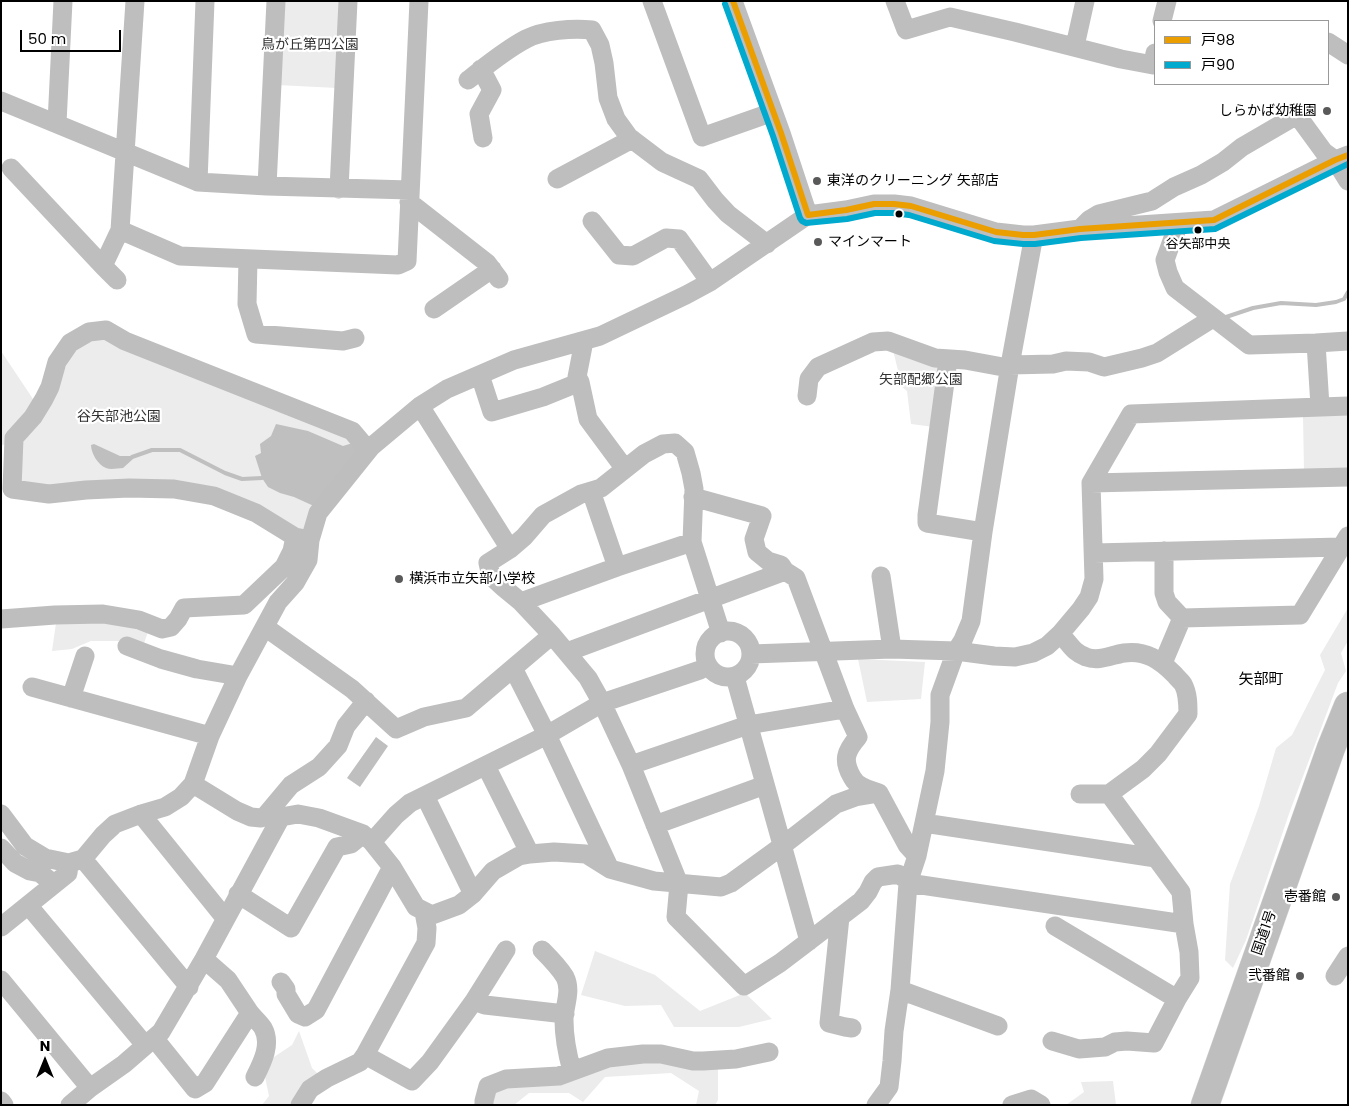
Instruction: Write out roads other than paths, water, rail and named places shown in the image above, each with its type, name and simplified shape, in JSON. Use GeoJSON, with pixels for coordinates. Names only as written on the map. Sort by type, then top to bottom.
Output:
{"type":"FeatureCollection","features":[{"type":"Feature","properties":{"kind":"highway","name":"国道1号"},"geometry":{"type":"LineString","coordinates":[[1205,1105],[1331,748],[1348,706]]}},
{"type":"Feature","properties":{"kind":"highway","name":"国道1号"},"geometry":{"type":"LineString","coordinates":[[1224,1105],[1314,837],[1348,744]]}},
{"type":"Feature","properties":{"kind":"street"},"geometry":{"type":"LineString","coordinates":[[57,123],[63,1]]}},
{"type":"Feature","properties":{"kind":"street"},"geometry":{"type":"LineString","coordinates":[[103,266],[120,230],[135,1]]}},
{"type":"Feature","properties":{"kind":"street"},"geometry":{"type":"LineString","coordinates":[[198,182],[205,1]]}},
{"type":"Feature","properties":{"kind":"street"},"geometry":{"type":"LineString","coordinates":[[267,186],[276,1]]}},
{"type":"Feature","properties":{"kind":"street"},"geometry":{"type":"LineString","coordinates":[[339,189],[348,1]]}},
{"type":"Feature","properties":{"kind":"street"},"geometry":{"type":"LineString","coordinates":[[120,230],[180,256],[398,265],[406,261],[419,1]]}},
{"type":"Feature","properties":{"kind":"street"},"geometry":{"type":"LineString","coordinates":[[652,1],[702,136],[773,112]]}},
{"type":"Feature","properties":{"kind":"street"},"geometry":{"type":"LineString","coordinates":[[733,1],[808,215]]}},
{"type":"Feature","properties":{"kind":"street"},"geometry":{"type":"LineString","coordinates":[[895,1],[906,30],[950,17],[1075,46],[1121,59],[1154,61]]}},
{"type":"Feature","properties":{"kind":"street"},"geometry":{"type":"LineString","coordinates":[[1075,46],[1085,1]]}},
{"type":"Feature","properties":{"kind":"street"},"geometry":{"type":"LineString","coordinates":[[1162,20],[1167,1]]}},
{"type":"Feature","properties":{"kind":"street"},"geometry":{"type":"LineString","coordinates":[[483,138],[479,114],[492,90],[475,74],[527,38],[547,32],[579,29],[592,30],[600,45],[608,98],[616,119],[632,139],[662,162],[700,179],[728,214],[767,244]]}},
{"type":"Feature","properties":{"kind":"street"},"geometry":{"type":"LineString","coordinates":[[1329,43],[1348,55]]}},
{"type":"Feature","properties":{"kind":"street"},"geometry":{"type":"LineString","coordinates":[[1,101],[198,182],[339,189],[410,196],[496,274],[434,309]]}},
{"type":"Feature","properties":{"kind":"street"},"geometry":{"type":"LineString","coordinates":[[1080,229],[1099,214],[1152,202],[1174,187],[1201,175],[1223,162],[1242,148],[1297,115],[1324,152],[1341,157]]}},
{"type":"Feature","properties":{"kind":"street"},"geometry":{"type":"LineString","coordinates":[[557,179],[632,139]]}},
{"type":"Feature","properties":{"kind":"street"},"geometry":{"type":"LineString","coordinates":[[1341,157],[1348,182]]}},
{"type":"Feature","properties":{"kind":"street"},"geometry":{"type":"LineString","coordinates":[[1,618],[104,614],[139,620],[162,629],[171,627],[184,608],[244,605],[284,567],[318,513],[371,447],[420,406],[447,389],[514,360],[600,336],[686,295],[710,282],[808,215],[874,204],[903,205],[996,232],[1023,236],[1080,229],[1214,220],[1341,157]]}},
{"type":"Feature","properties":{"kind":"street"},"geometry":{"type":"LineString","coordinates":[[11,168],[117,280]]}},
{"type":"Feature","properties":{"kind":"street"},"geometry":{"type":"LineString","coordinates":[[592,221],[619,254],[633,256],[666,238],[679,239],[710,282]]}},
{"type":"Feature","properties":{"kind":"street"},"geometry":{"type":"LineString","coordinates":[[1180,223],[1165,260],[1175,288],[1249,345],[1348,341]]}},
{"type":"Feature","properties":{"kind":"street"},"geometry":{"type":"LineString","coordinates":[[876,1105],[889,1087],[900,990],[908,883],[917,856],[936,771],[940,696],[956,651],[971,621],[983,532],[1010,365],[1034,236]]}},
{"type":"Feature","properties":{"kind":"street"},"geometry":{"type":"LineString","coordinates":[[248,260],[247,304],[256,334],[342,341],[355,338]]}},
{"type":"Feature","properties":{"kind":"street"},"geometry":{"type":"LineString","coordinates":[[806,396],[809,379],[818,367],[873,342],[888,341],[935,358],[965,360],[1003,367],[1010,365],[1053,364],[1066,361],[1088,362],[1104,367],[1157,353],[1213,318]]}},
{"type":"Feature","properties":{"kind":"street"},"geometry":{"type":"LineString","coordinates":[[1,927],[68,874],[76,861],[115,824],[165,807],[181,797],[192,784],[210,736],[238,676],[278,602],[295,583],[308,560],[302,538],[256,513],[214,496],[174,489],[129,488],[49,494],[12,489],[14,438],[33,417],[50,387],[57,362],[70,343],[89,332],[106,330],[126,340],[352,431],[363,444],[371,447]]}},
{"type":"Feature","properties":{"kind":"street"},"geometry":{"type":"LineString","coordinates":[[584,341],[577,377],[580,382],[588,419],[625,469]]}},
{"type":"Feature","properties":{"kind":"street"},"geometry":{"type":"LineString","coordinates":[[1316,342],[1320,406]]}},
{"type":"Feature","properties":{"kind":"street"},"geometry":{"type":"LineString","coordinates":[[948,360],[927,523],[983,532]]}},
{"type":"Feature","properties":{"kind":"street"},"geometry":{"type":"LineString","coordinates":[[480,375],[492,412],[542,397],[580,382]]}},
{"type":"Feature","properties":{"kind":"street"},"geometry":{"type":"LineString","coordinates":[[420,406],[510,548]]}},
{"type":"Feature","properties":{"kind":"street"},"geometry":{"type":"LineString","coordinates":[[751,654],[892,649],[956,651],[1015,657],[1033,653],[1046,646],[1060,634],[1089,597],[1094,578],[1091,483],[1131,414],[1348,406]]}},
{"type":"Feature","properties":{"kind":"street"},"geometry":{"type":"LineString","coordinates":[[721,633],[692,542],[694,489],[685,452],[675,443],[663,444],[644,454],[601,488],[581,494],[544,515],[524,537],[488,563],[491,576],[521,602],[588,678],[631,765],[679,884],[676,917],[744,986],[780,963],[861,901],[878,877],[898,874],[908,883],[1184,924]]}},
{"type":"Feature","properties":{"kind":"street"},"geometry":{"type":"LineString","coordinates":[[1091,483],[1348,477]]}},
{"type":"Feature","properties":{"kind":"street"},"geometry":{"type":"LineString","coordinates":[[592,491],[617,567]]}},
{"type":"Feature","properties":{"kind":"street"},"geometry":{"type":"LineString","coordinates":[[693,497],[762,516],[754,539],[757,552],[768,561],[780,565],[784,571],[796,578],[845,709],[858,737],[846,757],[847,769],[854,781],[862,787],[879,793],[907,846],[917,856]]}},
{"type":"Feature","properties":{"kind":"street"},"geometry":{"type":"LineString","coordinates":[[521,602],[692,542]]}},
{"type":"Feature","properties":{"kind":"street"},"geometry":{"type":"LineString","coordinates":[[1094,553],[1344,542]]}},
{"type":"Feature","properties":{"kind":"street"},"geometry":{"type":"LineString","coordinates":[[1164,551],[1164,593],[1167,602],[1182,618],[1300,615],[1344,542]]}},
{"type":"Feature","properties":{"kind":"street"},"geometry":{"type":"LineString","coordinates":[[567,652],[784,571]]}},
{"type":"Feature","properties":{"kind":"street"},"geometry":{"type":"LineString","coordinates":[[881,576],[892,649]]}},
{"type":"Feature","properties":{"kind":"street"},"geometry":{"type":"LineString","coordinates":[[1163,663],[1182,618]]}},
{"type":"Feature","properties":{"kind":"street"},"geometry":{"type":"LineString","coordinates":[[265,627],[352,689],[396,729],[424,717],[466,708],[552,635]]}},
{"type":"Feature","properties":{"kind":"street"},"geometry":{"type":"LineString","coordinates":[[735,632],[742,636],[750,647],[751,654],[747,668],[734,677],[719,676],[712,671],[705,657],[709,642],[714,636],[721,633],[735,632]]}},
{"type":"Feature","properties":{"kind":"street"},"geometry":{"type":"LineString","coordinates":[[1060,634],[1067,640],[1072,649],[1086,657],[1096,659],[1124,653],[1148,655],[1163,663],[1183,683],[1187,698],[1188,714],[1158,754],[1143,769],[1109,794],[1080,794]]}},
{"type":"Feature","properties":{"kind":"street"},"geometry":{"type":"LineString","coordinates":[[127,646],[161,659],[197,669],[238,676]]}},
{"type":"Feature","properties":{"kind":"street"},"geometry":{"type":"LineString","coordinates":[[71,698],[85,656]]}},
{"type":"Feature","properties":{"kind":"street"},"geometry":{"type":"LineString","coordinates":[[238,894],[291,928],[337,847],[367,838],[410,803],[548,735],[602,703],[700,670],[708,665]]}},
{"type":"Feature","properties":{"kind":"street"},"geometry":{"type":"LineString","coordinates":[[513,668],[548,735],[610,869]]}},
{"type":"Feature","properties":{"kind":"street"},"geometry":{"type":"LineString","coordinates":[[734,677],[810,941]]}},
{"type":"Feature","properties":{"kind":"street"},"geometry":{"type":"LineString","coordinates":[[32,687],[210,736]]}},
{"type":"Feature","properties":{"kind":"street"},"geometry":{"type":"LineString","coordinates":[[1,980],[83,1098],[161,1032],[204,960],[238,894],[273,816],[291,785],[319,767],[338,746],[346,726],[366,701]]}},
{"type":"Feature","properties":{"kind":"street"},"geometry":{"type":"LineString","coordinates":[[631,765],[748,725],[845,709]]}},
{"type":"Feature","properties":{"kind":"street"},"geometry":{"type":"LineString","coordinates":[[486,766],[530,854]]}},
{"type":"Feature","properties":{"kind":"street"},"geometry":{"type":"LineString","coordinates":[[192,784],[238,812],[251,817],[262,818],[298,814],[319,818],[367,838],[392,866],[416,907],[432,915],[459,905],[473,894],[493,872],[518,856],[530,854],[554,852],[586,854],[610,869],[654,881],[721,887],[731,883],[836,804],[855,797],[879,793]]}},
{"type":"Feature","properties":{"kind":"street"},"geometry":{"type":"LineString","coordinates":[[655,825],[765,785]]}},
{"type":"Feature","properties":{"kind":"street"},"geometry":{"type":"LineString","coordinates":[[1052,1041],[1079,1050],[1105,1047],[1115,1042],[1127,1040],[1154,1043],[1190,978],[1189,952],[1181,892],[1109,794]]}},
{"type":"Feature","properties":{"kind":"street"},"geometry":{"type":"LineString","coordinates":[[425,796],[473,894]]}},
{"type":"Feature","properties":{"kind":"street"},"geometry":{"type":"LineString","coordinates":[[1,814],[25,846],[45,858],[76,861],[188,987]]}},
{"type":"Feature","properties":{"kind":"street"},"geometry":{"type":"LineString","coordinates":[[141,814],[225,918]]}},
{"type":"Feature","properties":{"kind":"street"},"geometry":{"type":"LineString","coordinates":[[924,823],[1156,858]]}},
{"type":"Feature","properties":{"kind":"street"},"geometry":{"type":"LineString","coordinates":[[1,848],[15,863],[30,871],[40,873],[54,884]]}},
{"type":"Feature","properties":{"kind":"street"},"geometry":{"type":"LineString","coordinates":[[281,982],[298,1014],[305,1017],[316,1010],[392,866]]}},
{"type":"Feature","properties":{"kind":"street"},"geometry":{"type":"LineString","coordinates":[[28,905],[149,1042],[195,1089],[205,1083],[250,1013]]}},
{"type":"Feature","properties":{"kind":"street"},"geometry":{"type":"LineString","coordinates":[[300,1105],[310,1089],[360,1062],[366,1055],[426,943],[427,928],[424,912]]}},
{"type":"Feature","properties":{"kind":"street"},"geometry":{"type":"LineString","coordinates":[[840,917],[830,1023],[852,1028]]}},
{"type":"Feature","properties":{"kind":"street"},"geometry":{"type":"LineString","coordinates":[[1055,926],[1177,999]]}},
{"type":"Feature","properties":{"kind":"street"},"geometry":{"type":"LineString","coordinates":[[366,1055],[412,1081],[430,1062],[474,1001],[506,950]]}},
{"type":"Feature","properties":{"kind":"street"},"geometry":{"type":"LineString","coordinates":[[542,950],[566,978],[568,997],[564,1014],[565,1043],[572,1071]]}},
{"type":"Feature","properties":{"kind":"street"},"geometry":{"type":"LineString","coordinates":[[1335,976],[1348,956]]}},
{"type":"Feature","properties":{"kind":"street"},"geometry":{"type":"LineString","coordinates":[[204,960],[228,980],[250,1013],[263,1028],[267,1038],[264,1060],[255,1077]]}},
{"type":"Feature","properties":{"kind":"street"},"geometry":{"type":"LineString","coordinates":[[900,990],[998,1026]]}},
{"type":"Feature","properties":{"kind":"street"},"geometry":{"type":"LineString","coordinates":[[474,1001],[485,1005],[564,1014]]}},
{"type":"Feature","properties":{"kind":"street"},"geometry":{"type":"LineString","coordinates":[[484,1105],[488,1086],[506,1079],[559,1076],[608,1058],[661,1054],[693,1061],[703,1061],[736,1059],[769,1052]]}},
{"type":"Feature","properties":{"kind":"street"},"geometry":{"type":"LineString","coordinates":[[1012,1105],[1031,1099],[1041,1105]]}},
{"type":"Feature","properties":{"kind":"street"},"geometry":{"type":"LineString","coordinates":[[1,1101],[4,1105]]}},
{"type":"Feature","properties":{"kind":"waterway"},"geometry":{"type":"LineString","coordinates":[[1226,317],[1253,308],[1281,303],[1316,305],[1336,302],[1344,299],[1348,292]]}},
{"type":"Feature","properties":{"kind":"waterway"},"geometry":{"type":"LineString","coordinates":[[132,457],[152,450],[180,450],[225,473],[242,479],[262,478]]}},
{"type":"Feature","properties":{"kind":"place","name":"しらかば幼稚園"},"geometry":{"type":"Point","coordinates":[1327,111]}},
{"type":"Feature","properties":{"kind":"place","name":"東洋のクリーニング 矢部店"},"geometry":{"type":"Point","coordinates":[817,181]}},
{"type":"Feature","properties":{"kind":"place","name":"谷矢部中央"},"geometry":{"type":"Point","coordinates":[1198,230]}},
{"type":"Feature","properties":{"kind":"place","name":"マインマート"},"geometry":{"type":"Point","coordinates":[818,242]}},
{"type":"Feature","properties":{"kind":"place","name":"横浜市立矢部小学校"},"geometry":{"type":"Point","coordinates":[399,579]}},
{"type":"Feature","properties":{"kind":"place","name":"壱番館"},"geometry":{"type":"Point","coordinates":[1336,897]}},
{"type":"Feature","properties":{"kind":"place","name":"弐番館"},"geometry":{"type":"Point","coordinates":[1300,976]}},
{"type":"Feature","properties":{"kind":"district","name":"矢部町"},"geometry":{"type":"Point","coordinates":[1261,680]}},
{"type":"Feature","properties":{"kind":"park label","name":"鳥が丘第四公園"},"geometry":{"type":"Point","coordinates":[310,45]}},
{"type":"Feature","properties":{"kind":"park label","name":"矢部配郷公園"},"geometry":{"type":"Point","coordinates":[921,380]}},
{"type":"Feature","properties":{"kind":"park label","name":"谷矢部池公園"},"geometry":{"type":"Point","coordinates":[119,417]}}]}
